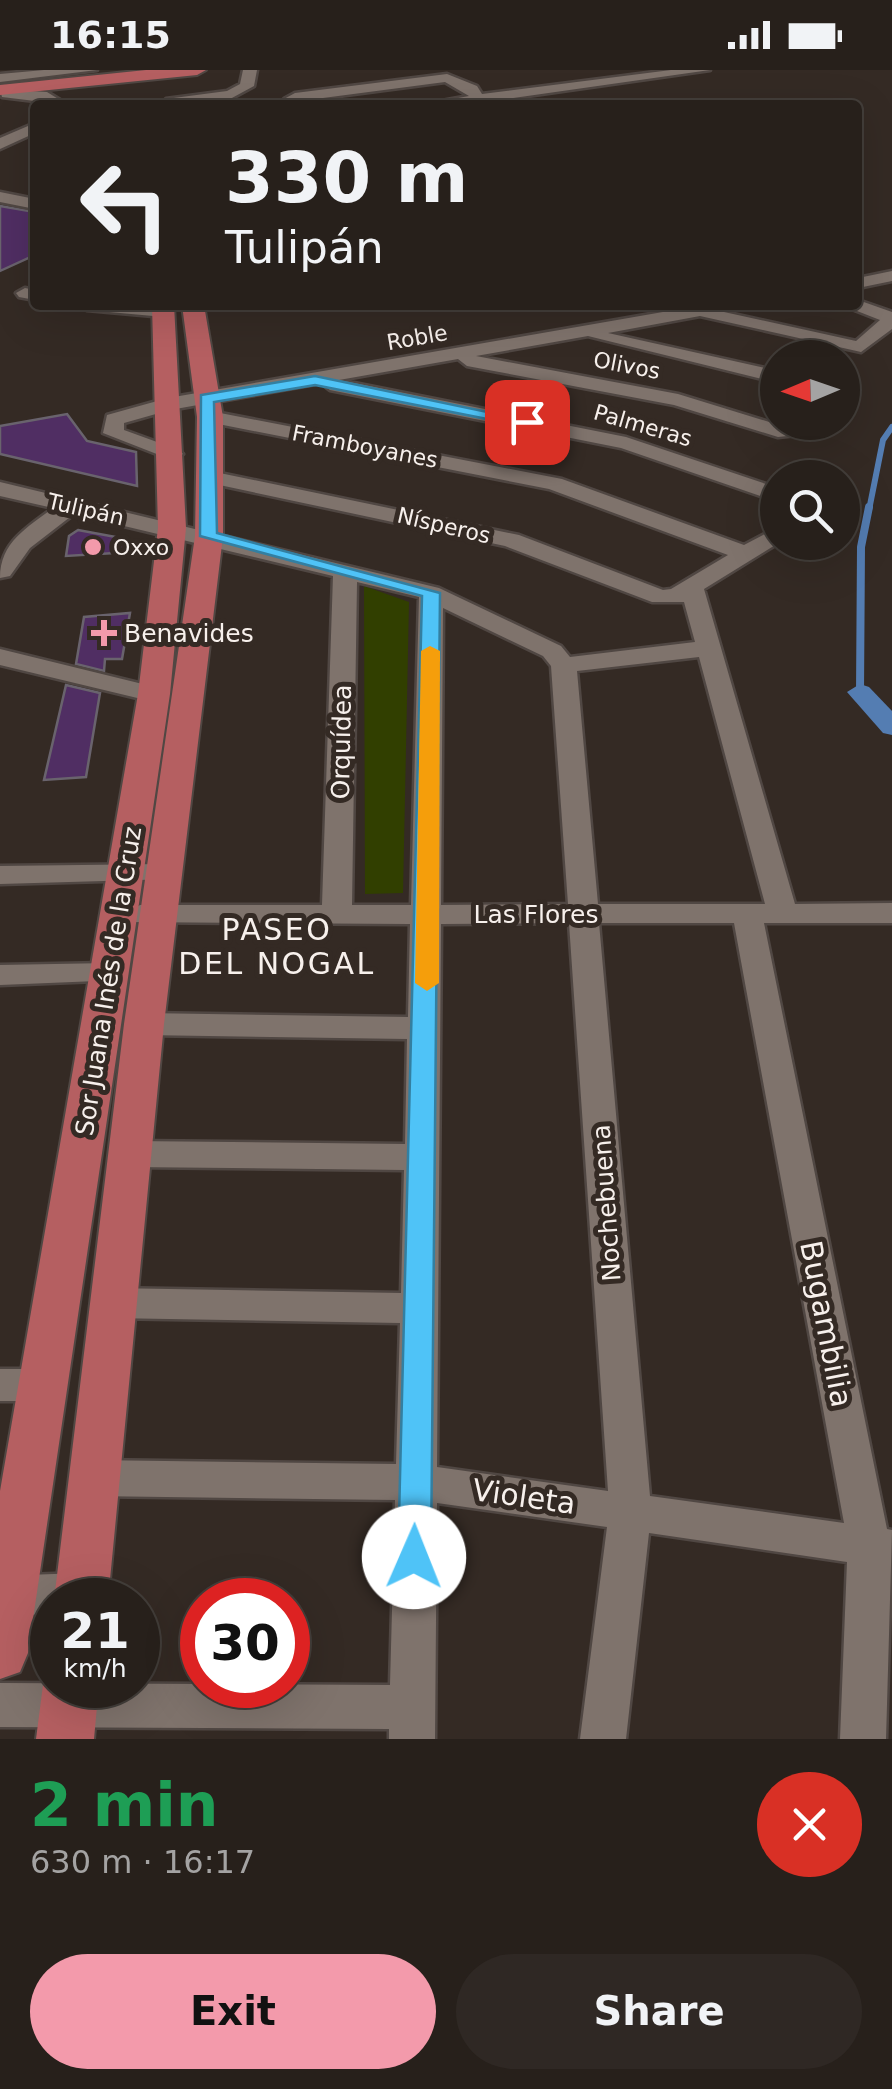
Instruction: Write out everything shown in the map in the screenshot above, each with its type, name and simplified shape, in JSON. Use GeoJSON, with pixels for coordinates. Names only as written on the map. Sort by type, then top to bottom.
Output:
{"type":"FeatureCollection","features":[{"type":"Feature","properties":{"kind":"main road"},"geometry":{"type":"LineString","coordinates":[[0,86],[42,74]]}},
{"type":"Feature","properties":{"kind":"main road"},"geometry":{"type":"LineString","coordinates":[[0,86],[164,84],[204,74]]}},
{"type":"Feature","properties":{"kind":"main road"},"geometry":{"type":"LineString","coordinates":[[0,86],[73,94],[127,83],[164,84]]}},
{"type":"Feature","properties":{"kind":"main road","name":"Sor Juana Inés de la Cruz"},"geometry":{"type":"LineString","coordinates":[[173,310],[168,404],[172,454],[190,532]]}},
{"type":"Feature","properties":{"kind":"main road","name":"Sor Juana Inés de la Cruz"},"geometry":{"type":"LineString","coordinates":[[83,1578],[144,1024],[138,915],[190,532],[210,477],[208,408],[174,310]]}},
{"type":"Feature","properties":{"kind":"main road","name":"Sor Juana Inés de la Cruz"},"geometry":{"type":"LineString","coordinates":[[144,872],[154,694],[179,624]]}},
{"type":"Feature","properties":{"kind":"main road","name":"Sor Juana Inés de la Cruz"},"geometry":{"type":"LineString","coordinates":[[0,1653],[4,1596],[110,972],[138,915]]}},
{"type":"Feature","properties":{"kind":"street"},"geometry":{"type":"LineString","coordinates":[[164,84],[238,93],[248,86],[247,70],[228,74]]}},
{"type":"Feature","properties":{"kind":"street"},"geometry":{"type":"LineString","coordinates":[[362,73],[384,76],[408,70]]}},
{"type":"Feature","properties":{"kind":"street"},"geometry":{"type":"LineString","coordinates":[[614,79],[663,70]]}},
{"type":"Feature","properties":{"kind":"street"},"geometry":{"type":"LineString","coordinates":[[463,100],[702,70]]}},
{"type":"Feature","properties":{"kind":"street"},"geometry":{"type":"LineString","coordinates":[[550,73],[570,85]]}},
{"type":"Feature","properties":{"kind":"street"},"geometry":{"type":"LineString","coordinates":[[42,74],[73,94],[102,100]]}},
{"type":"Feature","properties":{"kind":"street"},"geometry":{"type":"LineString","coordinates":[[336,74],[342,90],[353,100]]}},
{"type":"Feature","properties":{"kind":"street"},"geometry":{"type":"LineString","coordinates":[[293,100],[342,90],[453,78],[478,98]]}},
{"type":"Feature","properties":{"kind":"street"},"geometry":{"type":"LineString","coordinates":[[384,85],[404,99]]}},
{"type":"Feature","properties":{"kind":"street"},"geometry":{"type":"LineString","coordinates":[[0,119],[30,128]]}},
{"type":"Feature","properties":{"kind":"street"},"geometry":{"type":"LineString","coordinates":[[0,144],[30,130]]}},
{"type":"Feature","properties":{"kind":"street"},"geometry":{"type":"LineString","coordinates":[[0,197],[30,203]]}},
{"type":"Feature","properties":{"kind":"street"},"geometry":{"type":"LineString","coordinates":[[862,282],[892,276]]}},
{"type":"Feature","properties":{"kind":"street"},"geometry":{"type":"LineString","coordinates":[[695,312],[858,347],[892,318],[862,306]]}},
{"type":"Feature","properties":{"kind":"street","name":"Roble"},"geometry":{"type":"LineString","coordinates":[[172,454],[113,432],[114,419],[168,404],[208,408],[315,381],[706,310]]}},
{"type":"Feature","properties":{"kind":"street"},"geometry":{"type":"LineString","coordinates":[[580,332],[760,372]]}},
{"type":"Feature","properties":{"kind":"street","name":"Olivos"},"geometry":{"type":"LineString","coordinates":[[449,356],[678,400],[760,425]]}},
{"type":"Feature","properties":{"kind":"street","name":"Palmeras"},"geometry":{"type":"LineString","coordinates":[[315,381],[626,443],[760,490]]}},
{"type":"Feature","properties":{"kind":"street","name":"Framboyanes"},"geometry":{"type":"LineString","coordinates":[[208,408],[554,484],[747,554]]}},
{"type":"Feature","properties":{"kind":"street","name":"Nísperos"},"geometry":{"type":"LineString","coordinates":[[210,477],[511,540],[682,592]]}},
{"type":"Feature","properties":{"kind":"street","name":"Tulipán"},"geometry":{"type":"LineString","coordinates":[[0,488],[431,593],[552,652],[564,666]]}},
{"type":"Feature","properties":{"kind":"street"},"geometry":{"type":"LineString","coordinates":[[2,571],[22,544],[71,506]]}},
{"type":"Feature","properties":{"kind":"street"},"geometry":{"type":"LineString","coordinates":[[682,592],[760,546]]}},
{"type":"Feature","properties":{"kind":"street","name":"Orquídea"},"geometry":{"type":"LineString","coordinates":[[337,914],[345,569]]}},
{"type":"Feature","properties":{"kind":"street","name":"Bugambilia"},"geometry":{"type":"LineString","coordinates":[[682,592],[708,648],[765,913],[881,1547],[862,1739]]}},
{"type":"Feature","properties":{"kind":"street"},"geometry":{"type":"LineString","coordinates":[[0,1705],[413,1723],[431,593]]}},
{"type":"Feature","properties":{"kind":"street"},"geometry":{"type":"LineString","coordinates":[[564,666],[708,648]]}},
{"type":"Feature","properties":{"kind":"street"},"geometry":{"type":"LineString","coordinates":[[0,656],[154,694]]}},
{"type":"Feature","properties":{"kind":"street","name":"Nochebuena"},"geometry":{"type":"LineString","coordinates":[[564,666],[630,1512],[603,1739]]}},
{"type":"Feature","properties":{"kind":"street"},"geometry":{"type":"LineString","coordinates":[[0,874],[144,872]]}},
{"type":"Feature","properties":{"kind":"street","name":"Las Flores"},"geometry":{"type":"LineString","coordinates":[[138,915],[892,913]]}},
{"type":"Feature","properties":{"kind":"street"},"geometry":{"type":"LineString","coordinates":[[0,976],[110,972]]}},
{"type":"Feature","properties":{"kind":"street"},"geometry":{"type":"LineString","coordinates":[[144,1024],[426,1028]]}},
{"type":"Feature","properties":{"kind":"street"},"geometry":{"type":"LineString","coordinates":[[131,1154],[423,1157]]}},
{"type":"Feature","properties":{"kind":"street"},"geometry":{"type":"LineString","coordinates":[[111,1303],[420,1308]]}},
{"type":"Feature","properties":{"kind":"street"},"geometry":{"type":"LineString","coordinates":[[0,1385],[41,1385]]}},
{"type":"Feature","properties":{"kind":"street","name":"Violeta"},"geometry":{"type":"LineString","coordinates":[[94,1478],[416,1482],[881,1547]]}},
{"type":"Feature","properties":{"kind":"street"},"geometry":{"type":"LineString","coordinates":[[4,1596],[30,1596]]}},
{"type":"Feature","properties":{"kind":"green space"},"geometry":{"type":"Polygon","coordinates":[[[364,586],[409,602],[403,893],[365,894],[364,586]]]}},
{"type":"Feature","properties":{"kind":"building"},"geometry":{"type":"Polygon","coordinates":[[[0,206],[30,211],[30,257],[0,271],[0,206]]]}},
{"type":"Feature","properties":{"kind":"building"},"geometry":{"type":"Polygon","coordinates":[[[67,414],[87,441],[136,452],[137,486],[0,454],[0,426],[67,414]]]}},
{"type":"Feature","properties":{"kind":"building","name":"Oxxo"},"geometry":{"type":"Polygon","coordinates":[[[78,530],[148,543],[148,551],[66,556],[69,536],[78,530]]]}},
{"type":"Feature","properties":{"kind":"building","name":"Benavides"},"geometry":{"type":"Polygon","coordinates":[[[130,613],[122,659],[105,659],[104,671],[76,664],[84,617],[130,613]]]}},
{"type":"Feature","properties":{"kind":"building"},"geometry":{"type":"Polygon","coordinates":[[[66,685],[100,693],[86,777],[44,780],[66,685]]]}},
{"type":"Feature","properties":{"kind":"waterway"},"geometry":{"type":"LineString","coordinates":[[869,510],[883,440],[892,427]]}},
{"type":"Feature","properties":{"kind":"waterway"},"geometry":{"type":"LineString","coordinates":[[860,692],[861,547],[869,507]]}},
{"type":"Feature","properties":{"kind":"waterway"},"geometry":{"type":"LineString","coordinates":[[860,692],[892,727]]}},
{"type":"Feature","properties":{"kind":"slow traffic"},"geometry":{"type":"LineString","coordinates":[[427,983],[430,651]]}},
{"type":"Feature","properties":{"kind":"place","name":"Oxxo"},"geometry":{"type":"Point","coordinates":[93,547]}},
{"type":"Feature","properties":{"kind":"place","name":"Benavides"},"geometry":{"type":"Point","coordinates":[104,633]}},
{"type":"Feature","properties":{"kind":"district","name":"PASEO DEL NOGAL"},"geometry":{"type":"Point","coordinates":[277,947]}},
{"type":"Feature","properties":{"kind":"route"},"geometry":{"type":"LineString","coordinates":[[414,1557],[431,593],[208,536],[207,398],[315,381],[527,422]]}}]}
